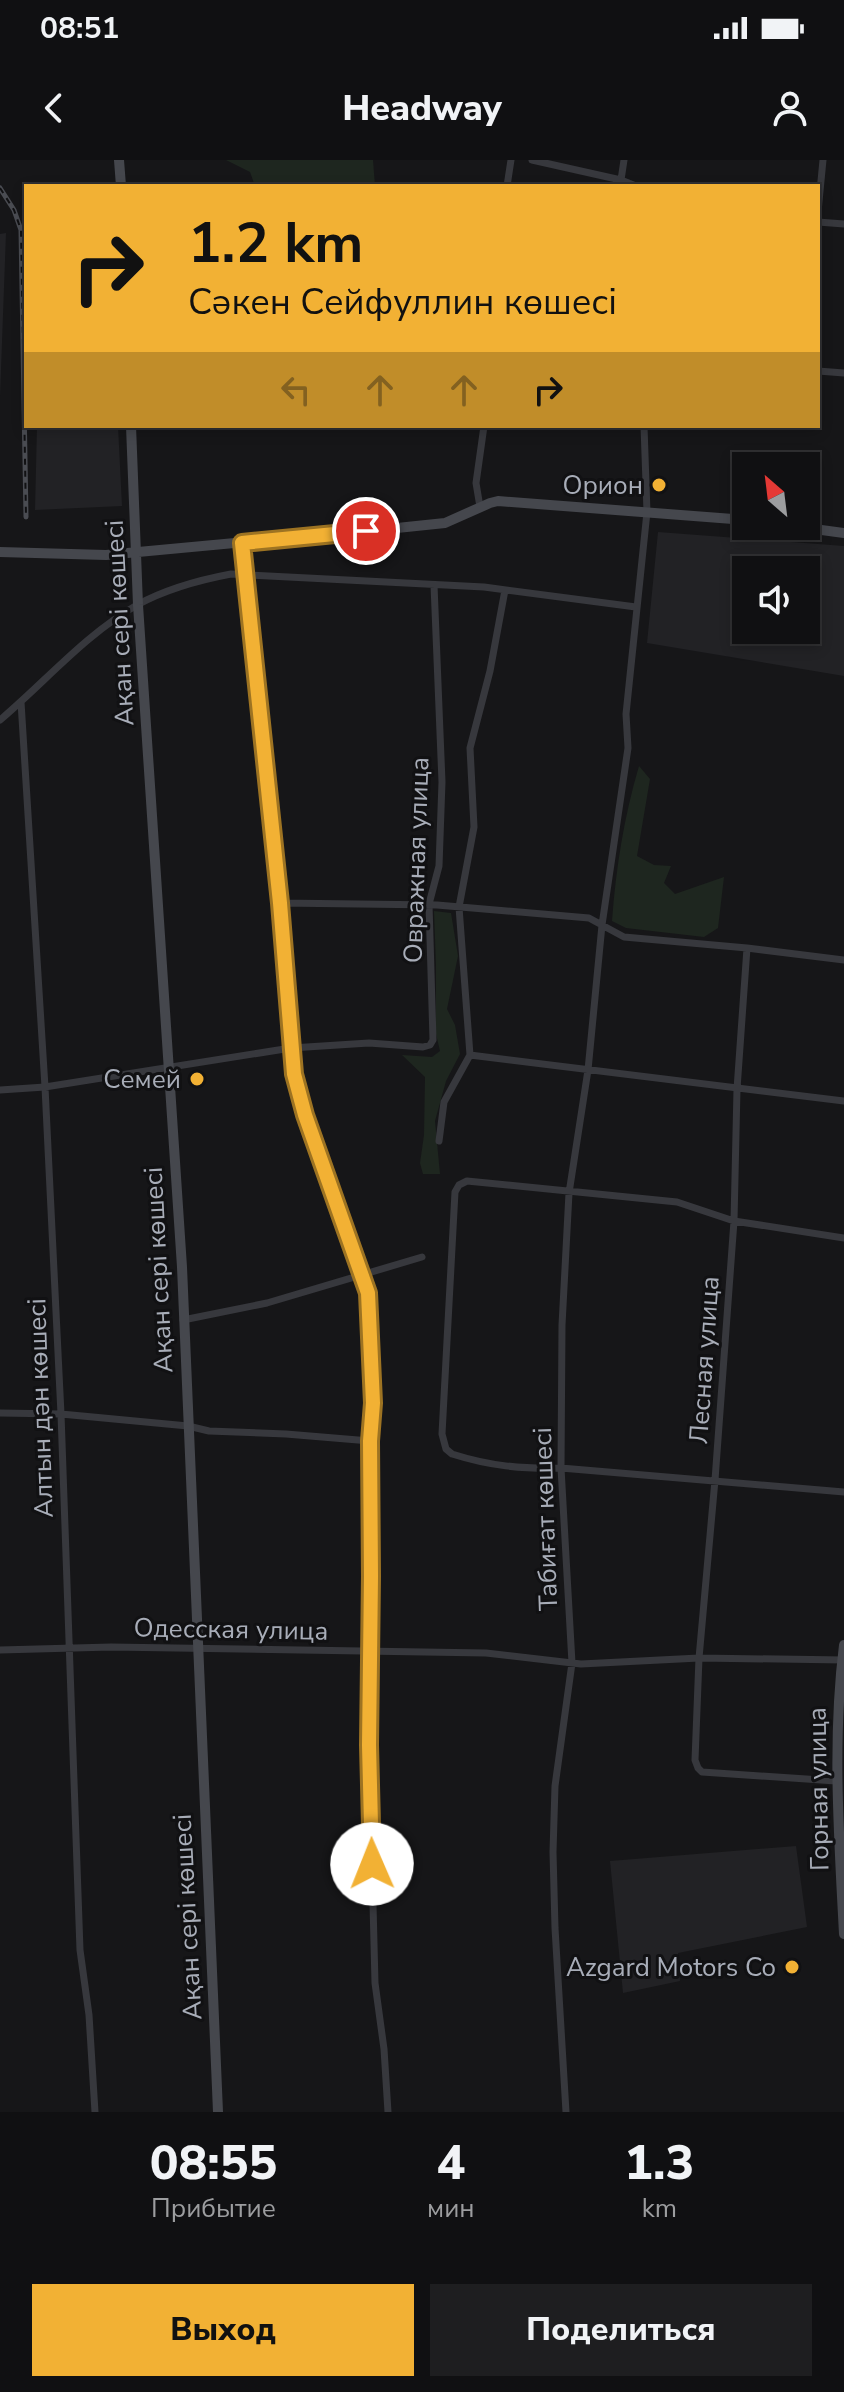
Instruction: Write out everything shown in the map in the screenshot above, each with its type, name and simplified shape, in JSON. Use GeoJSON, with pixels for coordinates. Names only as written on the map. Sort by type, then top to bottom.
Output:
{"type":"FeatureCollection","features":[{"type":"Feature","properties":{"kind":"street"},"geometry":{"type":"LineString","coordinates":[[119,160],[121,184]]}},
{"type":"Feature","properties":{"kind":"street"},"geometry":{"type":"LineString","coordinates":[[507,184],[511,160]]}},
{"type":"Feature","properties":{"kind":"street"},"geometry":{"type":"LineString","coordinates":[[532,160],[631,184]]}},
{"type":"Feature","properties":{"kind":"street"},"geometry":{"type":"LineString","coordinates":[[621,180],[624,160]]}},
{"type":"Feature","properties":{"kind":"street"},"geometry":{"type":"LineString","coordinates":[[820,191],[823,160]]}},
{"type":"Feature","properties":{"kind":"street"},"geometry":{"type":"LineString","coordinates":[[820,222],[844,224]]}},
{"type":"Feature","properties":{"kind":"street"},"geometry":{"type":"LineString","coordinates":[[820,371],[844,373]]}},
{"type":"Feature","properties":{"kind":"street","name":"Ақан сері көшесі"},"geometry":{"type":"LineString","coordinates":[[131,428],[138,605],[183,1320],[218,2112]]}},
{"type":"Feature","properties":{"kind":"street"},"geometry":{"type":"LineString","coordinates":[[480,507],[476,483],[484,428]]}},
{"type":"Feature","properties":{"kind":"street","name":"Табиғат көшесі"},"geometry":{"type":"LineString","coordinates":[[566,2112],[553,1852],[555,1786],[572,1663],[561,1468],[562,1325],[569,1193],[588,1070],[602,925],[628,748],[626,714],[647,512],[644,428]]}},
{"type":"Feature","properties":{"kind":"street"},"geometry":{"type":"LineString","coordinates":[[0,552],[106,555],[445,523],[498,501],[732,519]]}},
{"type":"Feature","properties":{"kind":"street"},"geometry":{"type":"LineString","coordinates":[[820,530],[844,533]]}},
{"type":"Feature","properties":{"kind":"street"},"geometry":{"type":"LineString","coordinates":[[242,543],[280,903],[294,1074],[305,1115],[368,1293],[373,1403],[370,1441],[369,1745],[375,1983],[388,2112]]}},
{"type":"Feature","properties":{"kind":"street"},"geometry":{"type":"LineString","coordinates":[[0,720],[97,632],[138,605],[195,580],[231,574],[434,585],[505,590],[636,607]]}},
{"type":"Feature","properties":{"kind":"street","name":"Овражная улица"},"geometry":{"type":"LineString","coordinates":[[291,1048],[369,1043],[423,1047],[433,1040],[429,904],[439,866],[442,782],[434,585]]}},
{"type":"Feature","properties":{"kind":"street","name":"Овражная улица"},"geometry":{"type":"LineString","coordinates":[[470,1055],[459,907],[474,827],[470,748],[490,671],[505,590]]}},
{"type":"Feature","properties":{"kind":"street","name":"Алтын дән көшесі"},"geometry":{"type":"LineString","coordinates":[[21,702],[61,1414],[80,1950],[89,2015],[95,2112]]}},
{"type":"Feature","properties":{"kind":"street"},"geometry":{"type":"LineString","coordinates":[[280,903],[429,904],[589,918],[624,937],[844,960]]}},
{"type":"Feature","properties":{"kind":"street","name":"Лесная улица"},"geometry":{"type":"LineString","coordinates":[[747,948],[737,1089],[734,1221],[699,1658],[695,1760],[702,1772],[836,1781]]}},
{"type":"Feature","properties":{"kind":"street"},"geometry":{"type":"LineString","coordinates":[[0,1090],[45,1087],[291,1048]]}},
{"type":"Feature","properties":{"kind":"street"},"geometry":{"type":"LineString","coordinates":[[439,1141],[444,1102],[470,1055],[844,1101]]}},
{"type":"Feature","properties":{"kind":"street"},"geometry":{"type":"LineString","coordinates":[[844,1238],[734,1221],[677,1202],[467,1181],[459,1185],[455,1192],[442,1434],[446,1449],[452,1454],[495,1466],[561,1468],[844,1492]]}},
{"type":"Feature","properties":{"kind":"street"},"geometry":{"type":"LineString","coordinates":[[183,1320],[267,1303],[422,1257]]}},
{"type":"Feature","properties":{"kind":"street"},"geometry":{"type":"LineString","coordinates":[[0,1413],[61,1414],[188,1426],[209,1431],[370,1441]]}},
{"type":"Feature","properties":{"kind":"street","name":"Горная улица"},"geometry":{"type":"LineString","coordinates":[[844,1645],[836,1729],[844,1934]]}},
{"type":"Feature","properties":{"kind":"street","name":"Одесская улица"},"geometry":{"type":"LineString","coordinates":[[0,1650],[68,1647],[486,1653],[572,1663],[699,1658],[843,1660]]}},
{"type":"Feature","properties":{"kind":"shaded area"},"geometry":{"type":"Polygon","coordinates":[[[226,160],[373,160],[375,184],[254,184],[250,172],[226,160]]]}},
{"type":"Feature","properties":{"kind":"shaded area"},"geometry":{"type":"Polygon","coordinates":[[[6,233],[0,397],[0,234],[6,233]]]}},
{"type":"Feature","properties":{"kind":"shaded area"},"geometry":{"type":"Polygon","coordinates":[[[37,428],[118,428],[122,506],[35,510],[37,428]]]}},
{"type":"Feature","properties":{"kind":"shaded area"},"geometry":{"type":"Polygon","coordinates":[[[658,532],[732,538],[732,540],[844,546],[844,676],[647,643],[658,532]]]}},
{"type":"Feature","properties":{"kind":"shaded area"},"geometry":{"type":"Polygon","coordinates":[[[639,766],[650,779],[637,856],[654,865],[671,866],[664,883],[675,894],[724,877],[718,928],[704,937],[626,928],[612,921],[621,842],[639,766]]]}},
{"type":"Feature","properties":{"kind":"shaded area"},"geometry":{"type":"Polygon","coordinates":[[[434,911],[451,913],[458,956],[447,1009],[455,1025],[460,1054],[446,1081],[435,1121],[440,1174],[423,1174],[420,1163],[425,1077],[402,1055],[432,1057],[440,1051],[436,1034],[434,911]]]}},
{"type":"Feature","properties":{"kind":"shaded area"},"geometry":{"type":"Polygon","coordinates":[[[796,1846],[807,1927],[678,1953],[680,1981],[623,1993],[610,1861],[796,1846]]]}},
{"type":"Feature","properties":{"kind":"railway"},"geometry":{"type":"LineString","coordinates":[[0,188],[14,210],[21,230],[24,402]]}},
{"type":"Feature","properties":{"kind":"railway"},"geometry":{"type":"LineString","coordinates":[[24,428],[26,517]]}},
{"type":"Feature","properties":{"kind":"place","name":"Орион"},"geometry":{"type":"Point","coordinates":[659,485]}},
{"type":"Feature","properties":{"kind":"place","name":"Семей"},"geometry":{"type":"Point","coordinates":[197,1079]}},
{"type":"Feature","properties":{"kind":"place","name":"Azgard Motors Co"},"geometry":{"type":"Point","coordinates":[792,1967]}},
{"type":"Feature","properties":{"kind":"route"},"geometry":{"type":"LineString","coordinates":[[366,531],[242,543],[280,903],[294,1074],[305,1115],[368,1293],[373,1403],[370,1441],[369,1745],[372,1864]]}}]}
